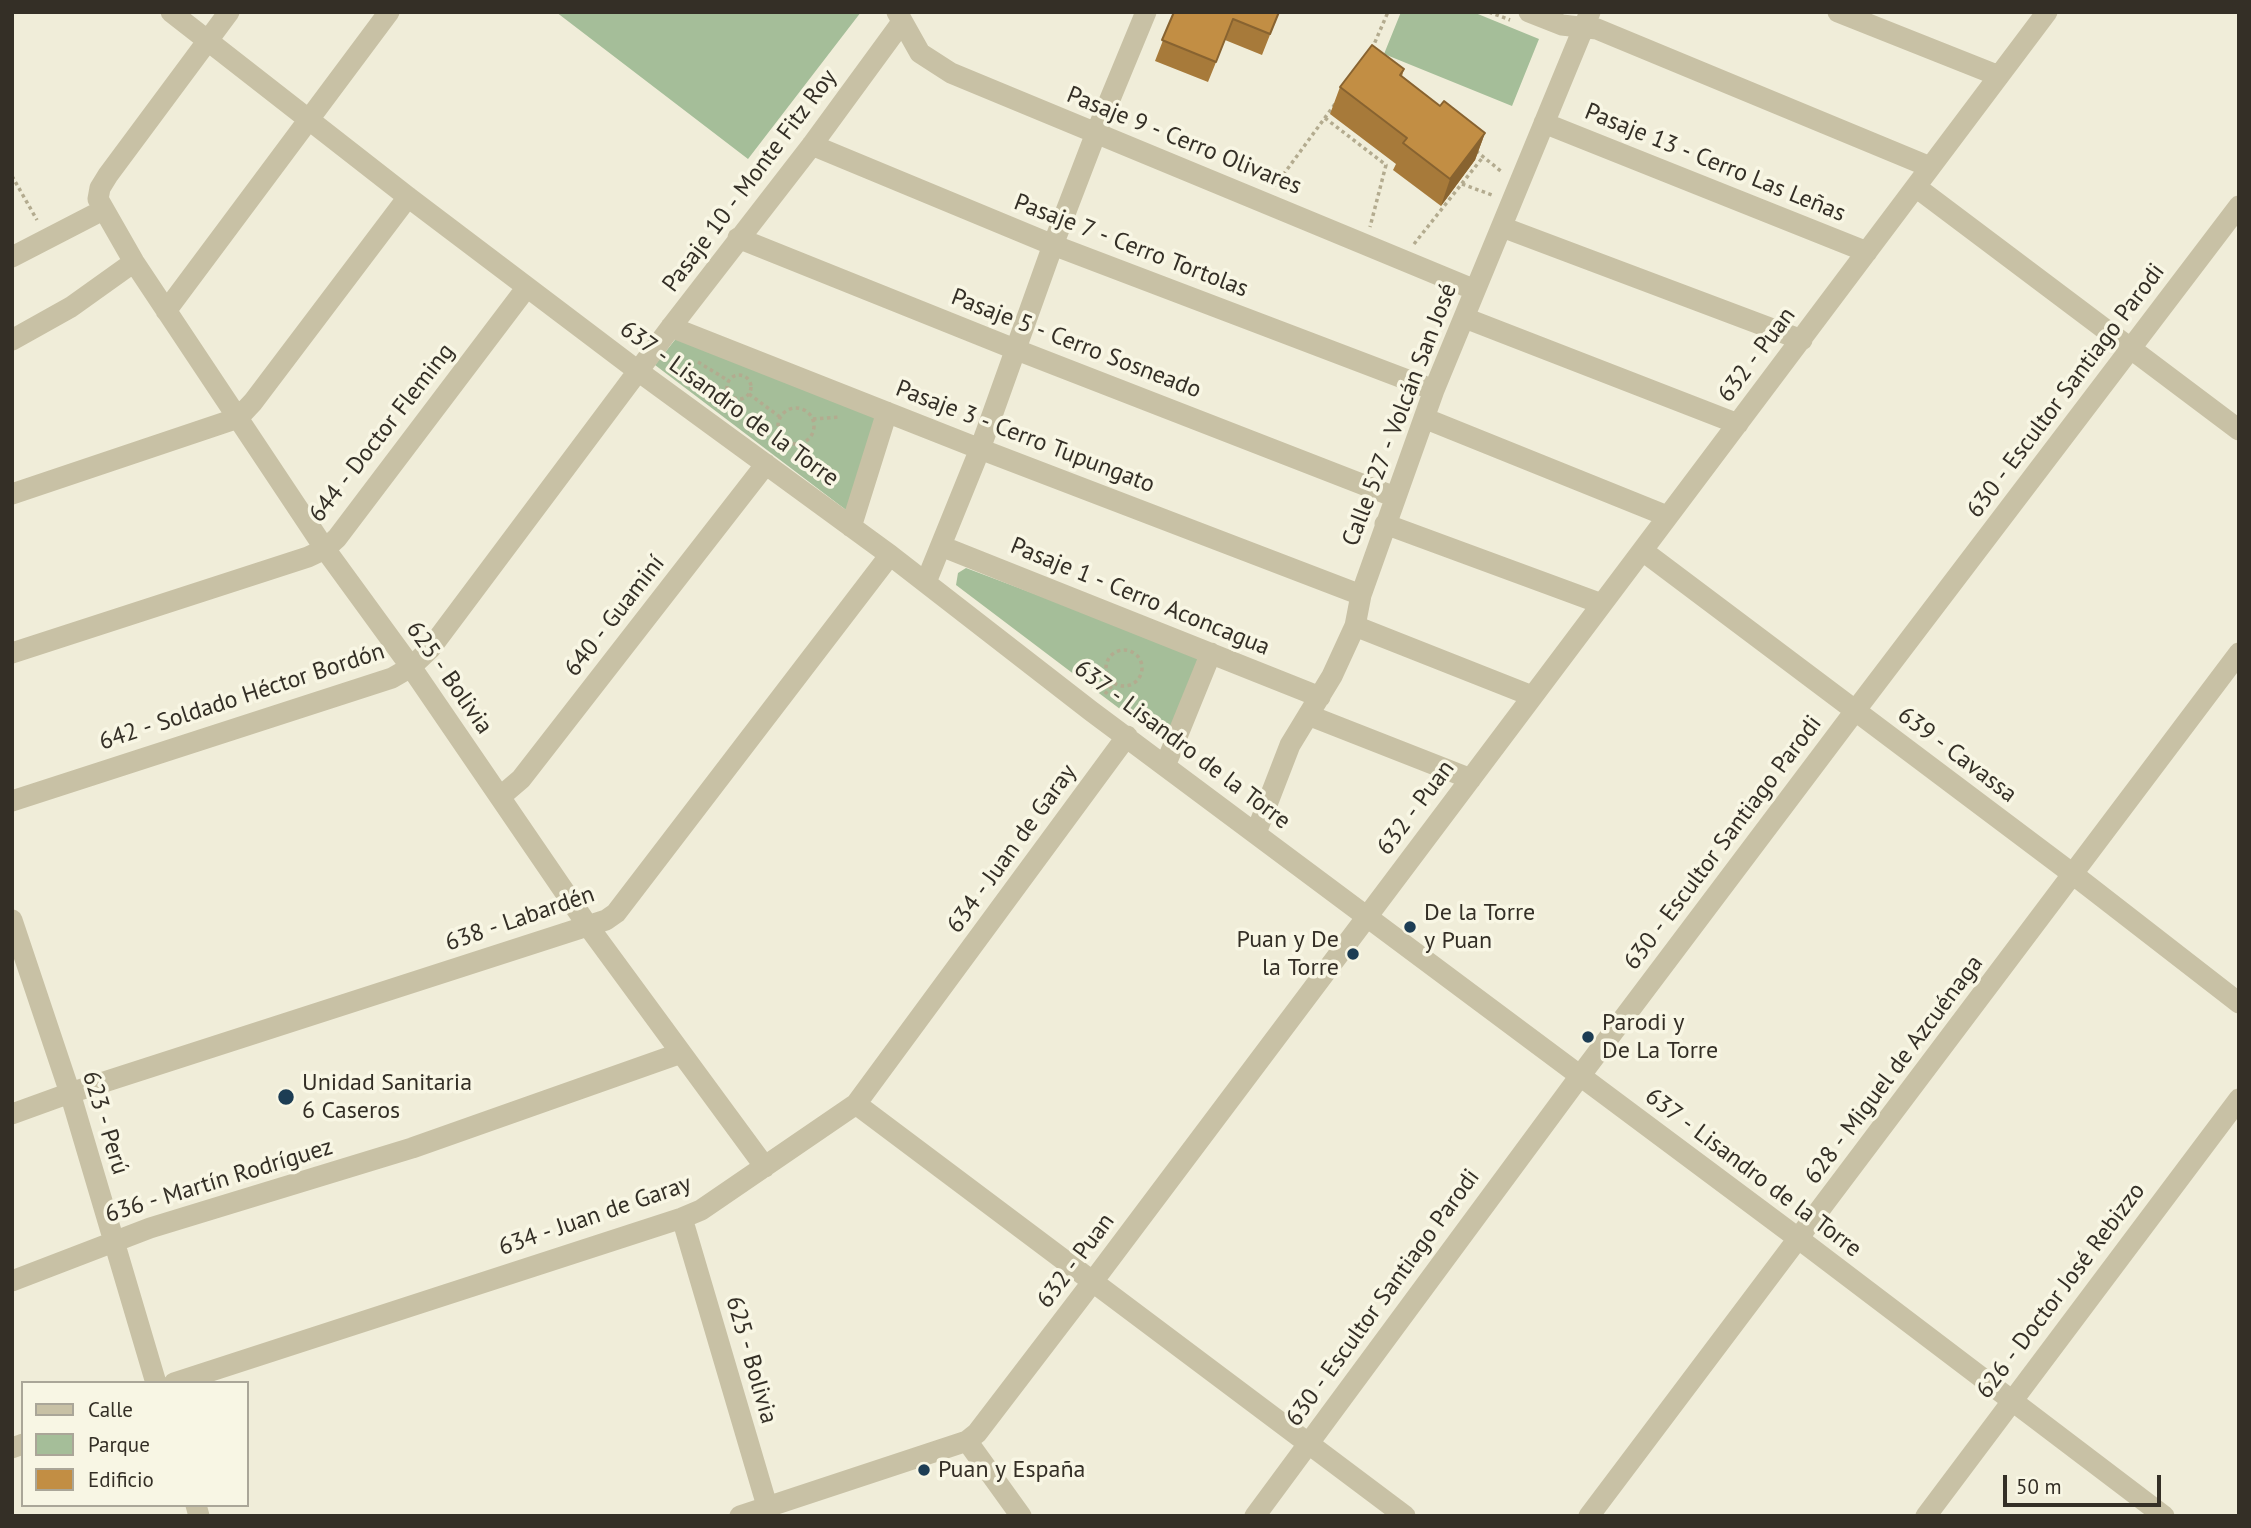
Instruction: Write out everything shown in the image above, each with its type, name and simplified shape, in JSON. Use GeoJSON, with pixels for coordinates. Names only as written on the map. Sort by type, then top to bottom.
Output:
{"type":"FeatureCollection","features":[{"type":"Feature","properties":{"kind":"street","name":"637 - Lisandro de la Torre"},"geometry":{"type":"LineString","coordinates":[[171,12],[408,197],[638,371],[926,582],[1091,711],[1799,1239],[2164,1516]]}},
{"type":"Feature","properties":{"kind":"street"},"geometry":{"type":"LineString","coordinates":[[12,257],[103,210],[98,199],[100,188],[108,175],[229,12]]}},
{"type":"Feature","properties":{"kind":"street"},"geometry":{"type":"LineString","coordinates":[[166,311],[389,12]]}},
{"type":"Feature","properties":{"kind":"street"},"geometry":{"type":"LineString","coordinates":[[926,582],[980,449],[1096,133],[1146,12]]}},
{"type":"Feature","properties":{"kind":"street"},"geometry":{"type":"LineString","coordinates":[[1838,12],[1999,76]]}},
{"type":"Feature","properties":{"kind":"street","name":"632 - Puan"},"geometry":{"type":"LineString","coordinates":[[740,1516],[769,1511],[967,1441],[977,1433],[2047,12]]}},
{"type":"Feature","properties":{"kind":"street","name":"Pasaje 9 - Cerro Olivares"},"geometry":{"type":"LineString","coordinates":[[900,17],[920,54],[974,83],[1096,133],[1406,248],[1475,290]]}},
{"type":"Feature","properties":{"kind":"street","name":"Pasaje 10 - Monte Fitz Roy"},"geometry":{"type":"LineString","coordinates":[[638,371],[812,145],[900,17]]}},
{"type":"Feature","properties":{"kind":"street"},"geometry":{"type":"LineString","coordinates":[[1522,17],[1562,25],[1587,20],[1597,29],[1930,167]]}},
{"type":"Feature","properties":{"kind":"street","name":"Calle 527 - Volcán San José"},"geometry":{"type":"LineString","coordinates":[[1256,833],[1290,745],[1320,697],[1355,626],[1361,594],[1434,390],[1587,20]]}},
{"type":"Feature","properties":{"kind":"street","name":"Pasaje 13 - Cerro Las Leñas"},"geometry":{"type":"LineString","coordinates":[[1544,123],[1867,252]]}},
{"type":"Feature","properties":{"kind":"street","name":"Pasaje 7 - Cerro Tortolas"},"geometry":{"type":"LineString","coordinates":[[812,145],[1053,245],[1434,390]]}},
{"type":"Feature","properties":{"kind":"street"},"geometry":{"type":"LineString","coordinates":[[1916,187],[2239,430]]}},
{"type":"Feature","properties":{"kind":"street"},"geometry":{"type":"LineString","coordinates":[[12,494],[238,418],[253,402],[408,197]]}},
{"type":"Feature","properties":{"kind":"street","name":"630 - Escultor Santiago Parodi"},"geometry":{"type":"LineString","coordinates":[[1255,1516],[1854,711],[2239,206]]}},
{"type":"Feature","properties":{"kind":"street","name":"625 - Bolivia"},"geometry":{"type":"LineString","coordinates":[[103,210],[166,311],[325,549],[411,667],[588,926],[765,1167]]}},
{"type":"Feature","properties":{"kind":"street"},"geometry":{"type":"LineString","coordinates":[[1502,227],[1802,340]]}},
{"type":"Feature","properties":{"kind":"street","name":"Pasaje 5 - Cerro Sosneado"},"geometry":{"type":"LineString","coordinates":[[738,238],[1395,497]]}},
{"type":"Feature","properties":{"kind":"street"},"geometry":{"type":"LineString","coordinates":[[12,340],[71,307],[134,262]]}},
{"type":"Feature","properties":{"kind":"street","name":"644 - Doctor Fleming"},"geometry":{"type":"LineString","coordinates":[[12,653],[308,557],[325,549],[337,538],[527,287]]}},
{"type":"Feature","properties":{"kind":"street"},"geometry":{"type":"LineString","coordinates":[[1465,318],[1738,424]]}},
{"type":"Feature","properties":{"kind":"street","name":"Pasaje 3 - Cerro Tupungato"},"geometry":{"type":"LineString","coordinates":[[671,327],[980,449],[1361,594]]}},
{"type":"Feature","properties":{"kind":"street","name":"642 - Soldado Héctor Bordón"},"geometry":{"type":"LineString","coordinates":[[12,801],[392,678],[411,667],[430,649],[638,371]]}},
{"type":"Feature","properties":{"kind":"street"},"geometry":{"type":"LineString","coordinates":[[851,527],[887,412]]}},
{"type":"Feature","properties":{"kind":"street"},"geometry":{"type":"LineString","coordinates":[[1424,418],[1667,516]]}},
{"type":"Feature","properties":{"kind":"street","name":"640 - Guaminí"},"geometry":{"type":"LineString","coordinates":[[500,797],[521,779],[766,464]]}},
{"type":"Feature","properties":{"kind":"street"},"geometry":{"type":"LineString","coordinates":[[1385,523],[1602,604]]}},
{"type":"Feature","properties":{"kind":"street","name":"Pasaje 1 - Cerro Aconcagua"},"geometry":{"type":"LineString","coordinates":[[941,546],[1320,697]]}},
{"type":"Feature","properties":{"kind":"street","name":"639 - Cavassa"},"geometry":{"type":"LineString","coordinates":[[1643,551],[2074,875],[2239,1003]]}},
{"type":"Feature","properties":{"kind":"street","name":"638 - Labardén"},"geometry":{"type":"LineString","coordinates":[[12,1114],[69,1093],[606,919],[616,912],[890,555]]}},
{"type":"Feature","properties":{"kind":"street"},"geometry":{"type":"LineString","coordinates":[[1355,626],[1532,696]]}},
{"type":"Feature","properties":{"kind":"street"},"geometry":{"type":"LineString","coordinates":[[1165,766],[1211,653]]}},
{"type":"Feature","properties":{"kind":"street","name":"628 - Miguel de Azcuénaga"},"geometry":{"type":"LineString","coordinates":[[1589,1516],[2239,653]]}},
{"type":"Feature","properties":{"kind":"street"},"geometry":{"type":"LineString","coordinates":[[1308,715],[1471,779]]}},
{"type":"Feature","properties":{"kind":"street","name":"634 - Juan de Garay"},"geometry":{"type":"LineString","coordinates":[[180,1381],[682,1218],[701,1210],[765,1167],[856,1104],[1127,736]]}},
{"type":"Feature","properties":{"kind":"street","name":"623 - Perú"},"geometry":{"type":"LineString","coordinates":[[12,920],[17,954],[69,1093],[155,1381]]}},
{"type":"Feature","properties":{"kind":"street","name":"636 - Martín Rodríguez"},"geometry":{"type":"LineString","coordinates":[[12,1281],[113,1241],[412,1148],[681,1053]]}},
{"type":"Feature","properties":{"kind":"street","name":"626 - Doctor José Rebizzo"},"geometry":{"type":"LineString","coordinates":[[1926,1516],[2239,1099]]}},
{"type":"Feature","properties":{"kind":"street"},"geometry":{"type":"LineString","coordinates":[[856,1104],[1405,1516]]}},
{"type":"Feature","properties":{"kind":"street","name":"625 - Bolivia"},"geometry":{"type":"LineString","coordinates":[[682,1218],[769,1511]]}},
{"type":"Feature","properties":{"kind":"street"},"geometry":{"type":"LineString","coordinates":[[967,1441],[1021,1516]]}},
{"type":"Feature","properties":{"kind":"path"},"geometry":{"type":"LineString","coordinates":[[1372,49],[1388,12]]}},
{"type":"Feature","properties":{"kind":"path"},"geometry":{"type":"LineString","coordinates":[[1489,12],[1522,17]]}},
{"type":"Feature","properties":{"kind":"path"},"geometry":{"type":"LineString","coordinates":[[1285,193],[1272,188],[1342,95]]}},
{"type":"Feature","properties":{"kind":"path"},"geometry":{"type":"LineString","coordinates":[[1325,118],[1386,165],[1372,234]]}},
{"type":"Feature","properties":{"kind":"path"},"geometry":{"type":"LineString","coordinates":[[1472,148],[1514,193]]}},
{"type":"Feature","properties":{"kind":"path"},"geometry":{"type":"LineString","coordinates":[[1406,248],[1483,157]]}},
{"type":"Feature","properties":{"kind":"path"},"geometry":{"type":"LineString","coordinates":[[12,176],[48,240]]}},
{"type":"Feature","properties":{"kind":"path"},"geometry":{"type":"LineString","coordinates":[[1462,184],[1514,193]]}},
{"type":"Feature","properties":{"kind":"path"},"geometry":{"type":"LineString","coordinates":[[1406,248],[1424,249]]}},
{"type":"Feature","properties":{"kind":"path"},"geometry":{"type":"LineString","coordinates":[[737,376],[745,377],[750,383],[749,394],[743,398],[732,397],[728,391],[728,383],[737,376]]}},
{"type":"Feature","properties":{"kind":"path"},"geometry":{"type":"LineString","coordinates":[[749,394],[780,417]]}},
{"type":"Feature","properties":{"kind":"path"},"geometry":{"type":"LineString","coordinates":[[788,409],[806,410],[813,419],[811,436],[801,444],[788,443],[779,435],[780,417],[788,409]]}},
{"type":"Feature","properties":{"kind":"path"},"geometry":{"type":"LineString","coordinates":[[1129,650],[1139,657],[1142,669],[1137,680],[1122,685],[1109,677],[1106,665],[1111,655],[1117,651],[1129,650]]}},
{"type":"Feature","properties":{"kind":"green space"},"geometry":{"type":"Polygon","coordinates":[[[556,12],[861,12],[748,159],[556,12]]]}},
{"type":"Feature","properties":{"kind":"green space"},"geometry":{"type":"Polygon","coordinates":[[[1401,12],[1473,12],[1539,39],[1512,106],[1384,54],[1401,12]]]}},
{"type":"Feature","properties":{"kind":"green space"},"geometry":{"type":"Polygon","coordinates":[[[678,336],[879,418],[850,513],[655,365],[678,336]]]}},
{"type":"Feature","properties":{"kind":"green space"},"geometry":{"type":"Polygon","coordinates":[[[966,568],[1199,656],[1169,734],[1157,737],[956,585],[958,573],[966,568]]]}},
{"type":"Feature","properties":{"kind":"building"},"geometry":{"type":"Polygon","coordinates":[[[1174,12],[1279,12],[1270,34],[1233,19],[1216,62],[1162,40],[1174,12]]]}},
{"type":"Feature","properties":{"kind":"building"},"geometry":{"type":"Polygon","coordinates":[[[1372,45],[1404,69],[1400,75],[1440,106],[1444,101],[1485,133],[1450,179],[1403,143],[1407,138],[1340,87],[1372,45]]]}},
{"type":"Feature","properties":{"kind":"place","name":"De la Torre y Puan"},"geometry":{"type":"Point","coordinates":[1410,927]}},
{"type":"Feature","properties":{"kind":"place","name":"Puan y De la Torre"},"geometry":{"type":"Point","coordinates":[1353,954]}},
{"type":"Feature","properties":{"kind":"place","name":"Parodi y De La Torre"},"geometry":{"type":"Point","coordinates":[1588,1037]}},
{"type":"Feature","properties":{"kind":"place","name":"Unidad Sanitaria 6 Caseros"},"geometry":{"type":"Point","coordinates":[286,1097]}},
{"type":"Feature","properties":{"kind":"place","name":"Puan y España"},"geometry":{"type":"Point","coordinates":[924,1470]}}]}
